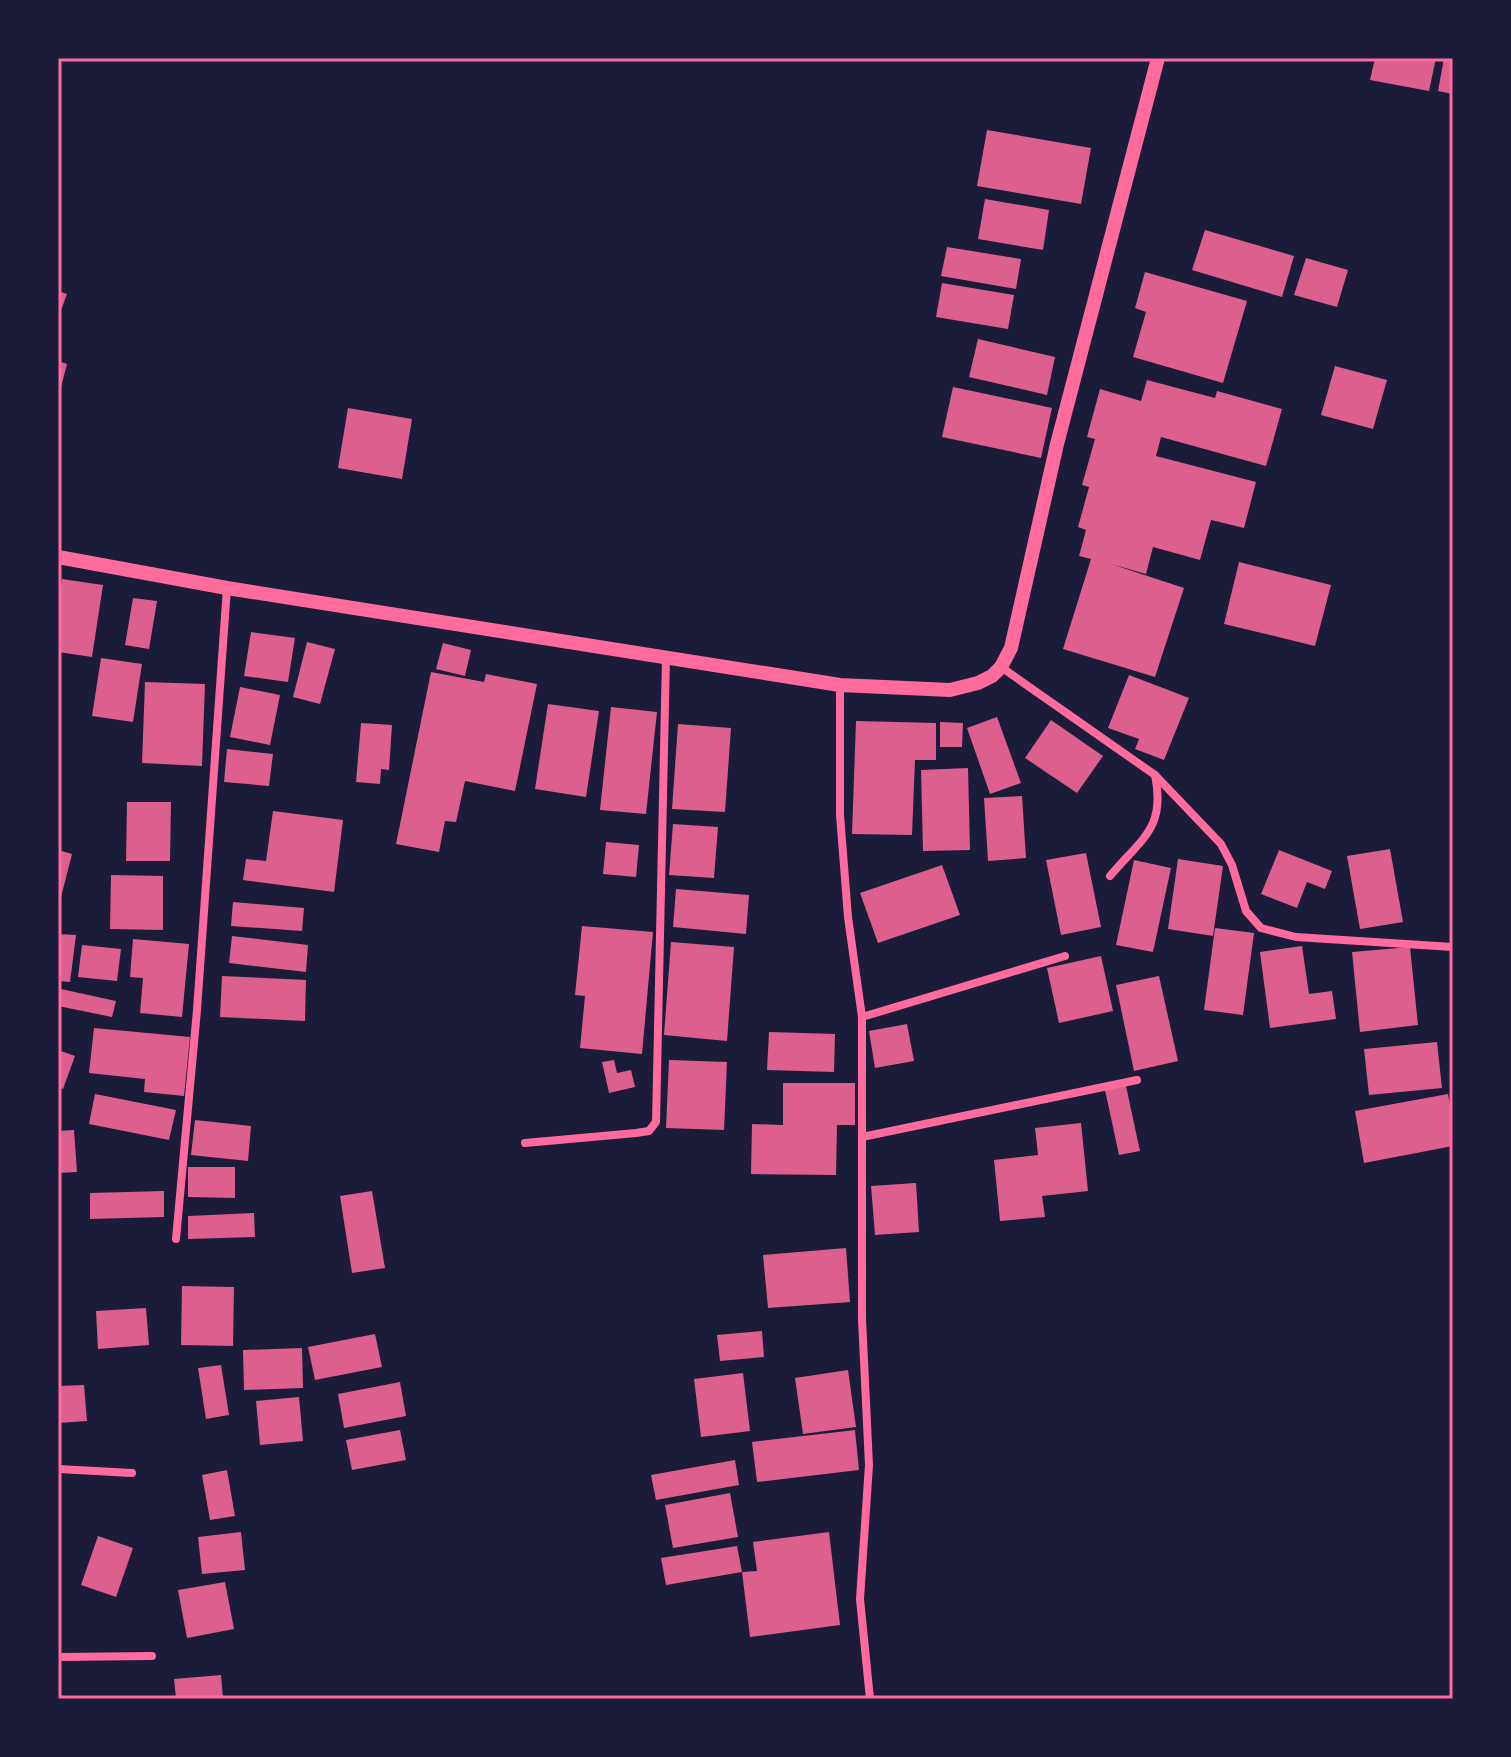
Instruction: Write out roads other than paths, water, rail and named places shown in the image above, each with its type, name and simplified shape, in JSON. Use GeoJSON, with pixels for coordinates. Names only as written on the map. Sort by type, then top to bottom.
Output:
{"type":"FeatureCollection","features":[{"type":"Feature","properties":{"kind":"street"},"geometry":{"type":"LineString","coordinates":[[58,557],[227,588],[840,685],[950,690],[978,683],[1001,667],[1011,648],[1057,444],[1158,58]]}},
{"type":"Feature","properties":{"kind":"street"},"geometry":{"type":"LineString","coordinates":[[176,1239],[197,1010],[227,588]]}},
{"type":"Feature","properties":{"kind":"street"},"geometry":{"type":"LineString","coordinates":[[525,1143],[649,1131],[656,1122],[666,657]]}},
{"type":"Feature","properties":{"kind":"street"},"geometry":{"type":"LineString","coordinates":[[1001,667],[1155,775],[1221,844],[1232,865],[1246,911],[1261,928],[1296,937],[1453,947]]}},
{"type":"Feature","properties":{"kind":"street"},"geometry":{"type":"LineString","coordinates":[[840,685],[840,815],[848,917],[862,1017],[862,1319],[869,1465],[860,1599],[870,1699]]}},
{"type":"Feature","properties":{"kind":"street"},"geometry":{"type":"LineString","coordinates":[[1110,876],[1155,822],[1159,797],[1155,775]]}},
{"type":"Feature","properties":{"kind":"street"},"geometry":{"type":"LineString","coordinates":[[862,1017],[1065,956]]}},
{"type":"Feature","properties":{"kind":"street"},"geometry":{"type":"LineString","coordinates":[[862,1137],[1137,1080]]}},
{"type":"Feature","properties":{"kind":"street"},"geometry":{"type":"LineString","coordinates":[[58,1469],[132,1473]]}},
{"type":"Feature","properties":{"kind":"street"},"geometry":{"type":"LineString","coordinates":[[58,1657],[152,1656]]}}]}
